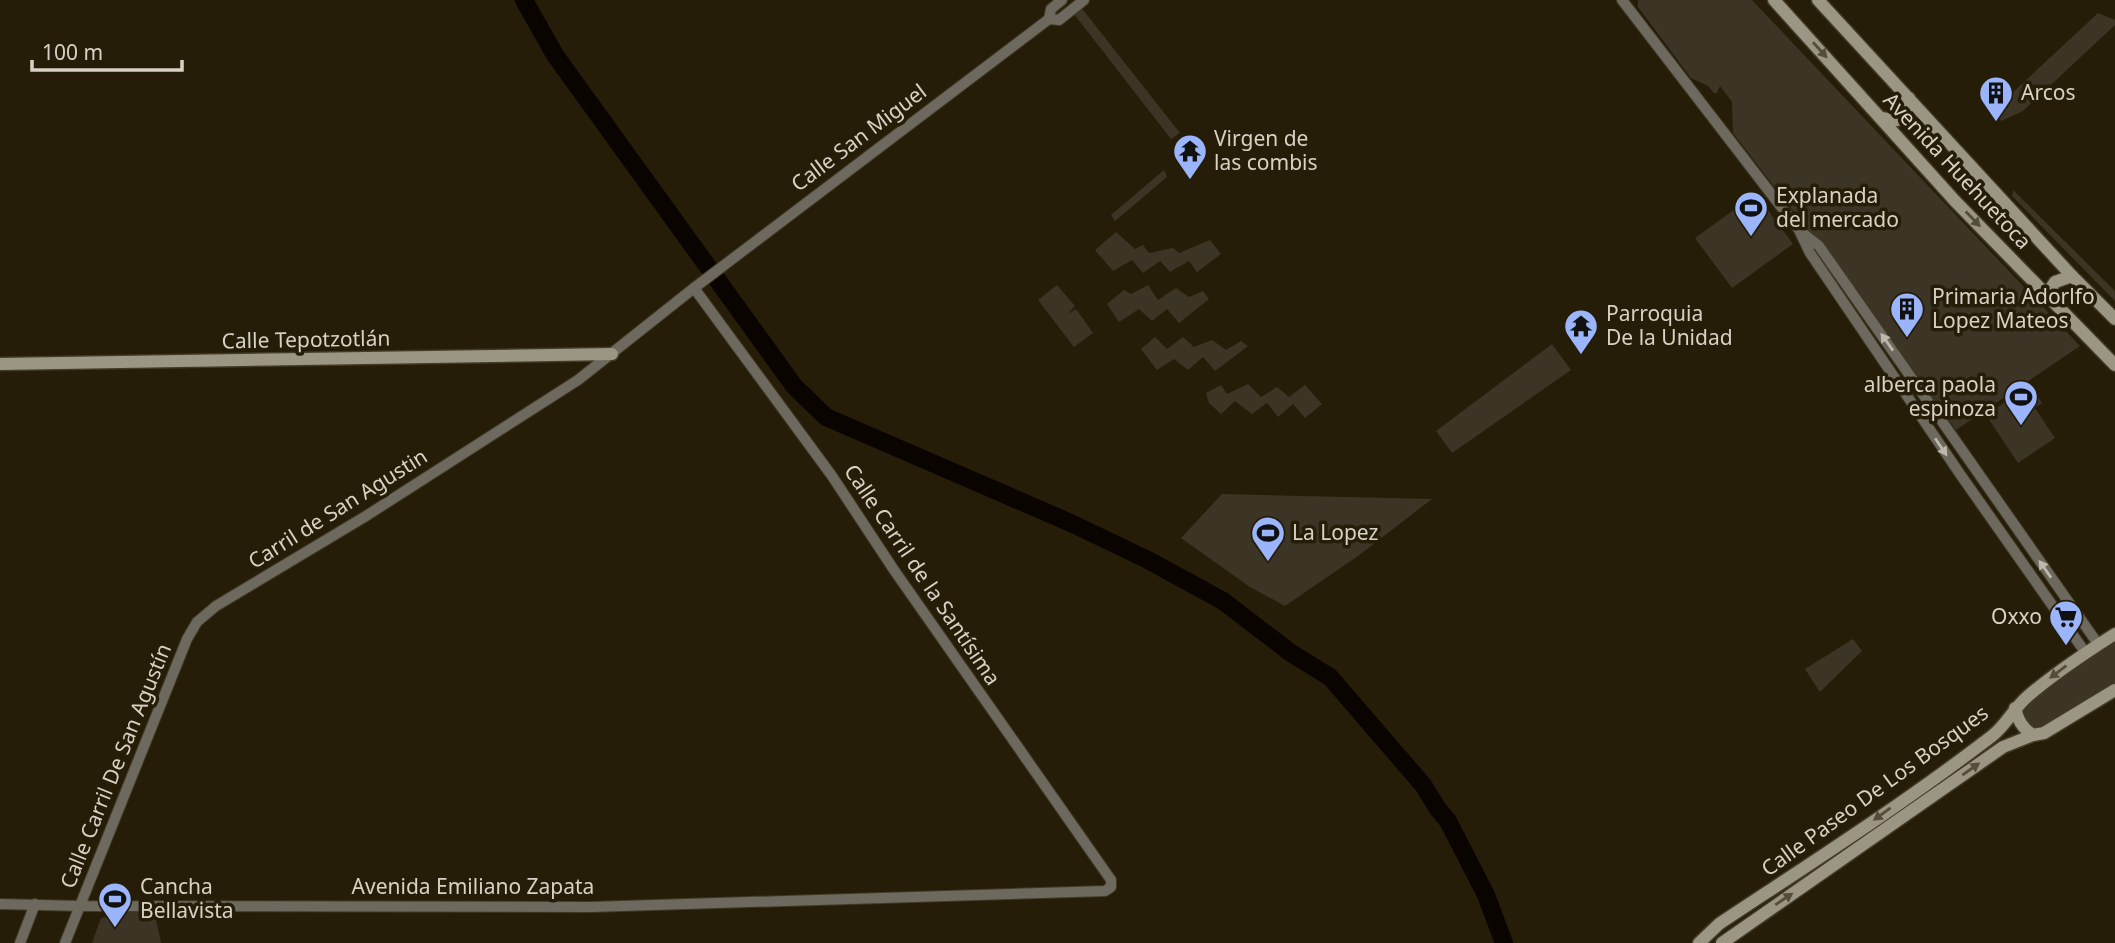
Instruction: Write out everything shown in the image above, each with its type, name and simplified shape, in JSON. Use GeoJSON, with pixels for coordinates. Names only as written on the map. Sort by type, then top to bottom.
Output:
{"type":"FeatureCollection","features":[{"type":"Feature","properties":{"kind":"main road","name":"Avenida Huehuetoca"},"geometry":{"type":"LineString","coordinates":[[1774,0],[1955,201],[2115,365]]}},
{"type":"Feature","properties":{"kind":"main road","name":"Avenida Huehuetoca"},"geometry":{"type":"LineString","coordinates":[[1818,0],[2072,276],[2115,319]]}},
{"type":"Feature","properties":{"kind":"main road"},"geometry":{"type":"LineString","coordinates":[[1881,118],[1897,120],[1909,107],[1909,97]]}},
{"type":"Feature","properties":{"kind":"main road"},"geometry":{"type":"LineString","coordinates":[[2050,300],[2051,288],[2055,282],[2072,276]]}},
{"type":"Feature","properties":{"kind":"main road","name":"Calle Tepotzotlán"},"geometry":{"type":"LineString","coordinates":[[0,364],[612,354]]}},
{"type":"Feature","properties":{"kind":"main road","name":"Calle Paseo De Los Bosques"},"geometry":{"type":"LineString","coordinates":[[1699,943],[1719,924],[1862,829],[1995,733],[2015,708],[2085,652],[2115,634]]}},
{"type":"Feature","properties":{"kind":"main road","name":"Calle Paseo De Los Bosques"},"geometry":{"type":"LineString","coordinates":[[1724,940],[2003,747],[2044,733],[2114,693]]}},
{"type":"Feature","properties":{"kind":"main road"},"geometry":{"type":"LineString","coordinates":[[2015,708],[2018,720],[2025,730],[2033,735]]}},
{"type":"Feature","properties":{"kind":"street","name":"Calle San Miguel"},"geometry":{"type":"LineString","coordinates":[[1049,19],[1059,20],[1084,0]]}},
{"type":"Feature","properties":{"kind":"street"},"geometry":{"type":"LineString","coordinates":[[1622,0],[1799,230],[1810,253],[2085,652]]}},
{"type":"Feature","properties":{"kind":"street","name":"Calle San Miguel"},"geometry":{"type":"LineString","coordinates":[[612,354],[853,165],[1049,19],[1051,9],[1061,1]]}},
{"type":"Feature","properties":{"kind":"street"},"geometry":{"type":"LineString","coordinates":[[1799,230],[1819,246],[2098,645]]}},
{"type":"Feature","properties":{"kind":"street","name":"Calle Carril de la Santísima"},"geometry":{"type":"LineString","coordinates":[[694,288],[832,476],[916,603],[1111,880],[1111,887]]}},
{"type":"Feature","properties":{"kind":"street","name":"Carril de San Agustin"},"geometry":{"type":"LineString","coordinates":[[187,639],[197,622],[216,607],[366,516],[578,380],[612,354]]}},
{"type":"Feature","properties":{"kind":"street","name":"Calle Carril De San Agustín"},"geometry":{"type":"LineString","coordinates":[[65,943],[187,639]]}},
{"type":"Feature","properties":{"kind":"street","name":"Avenida Emiliano Zapata"},"geometry":{"type":"LineString","coordinates":[[0,904],[590,907],[1105,891],[1111,887]]}},
{"type":"Feature","properties":{"kind":"street"},"geometry":{"type":"LineString","coordinates":[[20,943],[35,904]]}},
{"type":"Feature","properties":{"kind":"shaded area"},"geometry":{"type":"Polygon","coordinates":[[[1638,0],[1752,0],[2080,346],[1956,430],[1876,319],[1733,133],[1732,102],[1720,86],[1717,93],[1714,93],[1708,86],[1691,78],[1638,7],[1638,0]]]}},
{"type":"Feature","properties":{"kind":"shaded area"},"geometry":{"type":"Polygon","coordinates":[[[1080,6],[1180,133],[1171,139],[1074,14],[1080,6]]]}},
{"type":"Feature","properties":{"kind":"shaded area"},"geometry":{"type":"Polygon","coordinates":[[[2098,13],[2115,20],[2115,25],[2023,111],[2001,121],[1997,117],[2009,96],[2098,13]]]}},
{"type":"Feature","properties":{"kind":"shaded area"},"geometry":{"type":"Polygon","coordinates":[[[1164,170],[1167,177],[1115,221],[1111,215],[1164,170]]]}},
{"type":"Feature","properties":{"kind":"shaded area"},"geometry":{"type":"Polygon","coordinates":[[[2013,190],[2115,291],[2115,301],[2012,196],[2013,190]]]}},
{"type":"Feature","properties":{"kind":"shaded area"},"geometry":{"type":"Polygon","coordinates":[[[1756,194],[1793,244],[1732,288],[1695,238],[1756,194]]]}},
{"type":"Feature","properties":{"kind":"shaded area"},"geometry":{"type":"Polygon","coordinates":[[[1116,232],[1135,249],[1143,245],[1149,253],[1173,248],[1179,253],[1210,240],[1221,254],[1197,272],[1189,261],[1170,272],[1160,261],[1143,273],[1132,260],[1113,271],[1095,250],[1116,232]]]}},
{"type":"Feature","properties":{"kind":"shaded area"},"geometry":{"type":"Polygon","coordinates":[[[1057,285],[1075,306],[1068,314],[1076,309],[1093,333],[1074,347],[1038,300],[1057,285]]]}},
{"type":"Feature","properties":{"kind":"shaded area"},"geometry":{"type":"Polygon","coordinates":[[[1148,285],[1158,300],[1176,288],[1189,297],[1203,291],[1209,299],[1179,323],[1167,309],[1152,321],[1139,309],[1119,322],[1107,304],[1124,290],[1131,294],[1148,285]]]}},
{"type":"Feature","properties":{"kind":"shaded area"},"geometry":{"type":"Polygon","coordinates":[[[1155,337],[1167,349],[1183,337],[1194,347],[1212,340],[1226,350],[1241,341],[1248,346],[1215,371],[1203,357],[1188,370],[1174,359],[1157,370],[1141,349],[1155,337]]]}},
{"type":"Feature","properties":{"kind":"shaded area"},"geometry":{"type":"Polygon","coordinates":[[[1552,344],[1571,370],[1452,453],[1436,431],[1552,344]]]}},
{"type":"Feature","properties":{"kind":"shaded area"},"geometry":{"type":"Polygon","coordinates":[[[1248,384],[1261,397],[1277,387],[1289,397],[1305,385],[1322,404],[1305,418],[1293,404],[1278,417],[1267,403],[1252,414],[1235,401],[1221,414],[1209,403],[1206,393],[1221,385],[1227,394],[1248,384]]]}},
{"type":"Feature","properties":{"kind":"shaded area","name":"alberca paola espinoza"},"geometry":{"type":"Polygon","coordinates":[[[2023,390],[2029,399],[2036,394],[2042,403],[2035,408],[2055,438],[2018,463],[1986,415],[2023,390]]]}},
{"type":"Feature","properties":{"kind":"shaded area"},"geometry":{"type":"Polygon","coordinates":[[[1222,494],[1432,499],[1358,556],[1285,606],[1250,587],[1181,538],[1222,494]]]}},
{"type":"Feature","properties":{"kind":"shaded area"},"geometry":{"type":"Polygon","coordinates":[[[1853,639],[1862,651],[1820,692],[1805,669],[1853,639]]]}},
{"type":"Feature","properties":{"kind":"shaded area"},"geometry":{"type":"Polygon","coordinates":[[[2115,639],[2115,683],[2039,731],[2029,728],[2018,702],[2115,639]]]}},
{"type":"Feature","properties":{"kind":"shaded area"},"geometry":{"type":"Polygon","coordinates":[[[153,906],[161,943],[92,943],[101,918],[153,906]]]}},
{"type":"Feature","properties":{"kind":"waterway"},"geometry":{"type":"LineString","coordinates":[[524,0],[555,55],[794,386],[826,417],[1073,524],[1148,560],[1223,601],[1291,653],[1330,677],[1423,785],[1448,821],[1486,895],[1504,943]]}},
{"type":"Feature","properties":{"kind":"place","name":"Arcos"},"geometry":{"type":"Point","coordinates":[1996,123]}},
{"type":"Feature","properties":{"kind":"place","name":"Virgen de las combis"},"geometry":{"type":"Point","coordinates":[1190,181]}},
{"type":"Feature","properties":{"kind":"place","name":"Explanada del mercado"},"geometry":{"type":"Point","coordinates":[1751,238]}},
{"type":"Feature","properties":{"kind":"place","name":"Primaria Adorlfo Lopez Mateos"},"geometry":{"type":"Point","coordinates":[1907,339]}},
{"type":"Feature","properties":{"kind":"place","name":"Parroquia De la Unidad"},"geometry":{"type":"Point","coordinates":[1581,356]}},
{"type":"Feature","properties":{"kind":"place","name":"alberca paola espinoza"},"geometry":{"type":"Point","coordinates":[2021,427]}},
{"type":"Feature","properties":{"kind":"place","name":"La Lopez"},"geometry":{"type":"Point","coordinates":[1268,563]}},
{"type":"Feature","properties":{"kind":"place","name":"Oxxo"},"geometry":{"type":"Point","coordinates":[2066,647]}},
{"type":"Feature","properties":{"kind":"place","name":"Cancha Bellavista"},"geometry":{"type":"Point","coordinates":[115,929]}}]}
